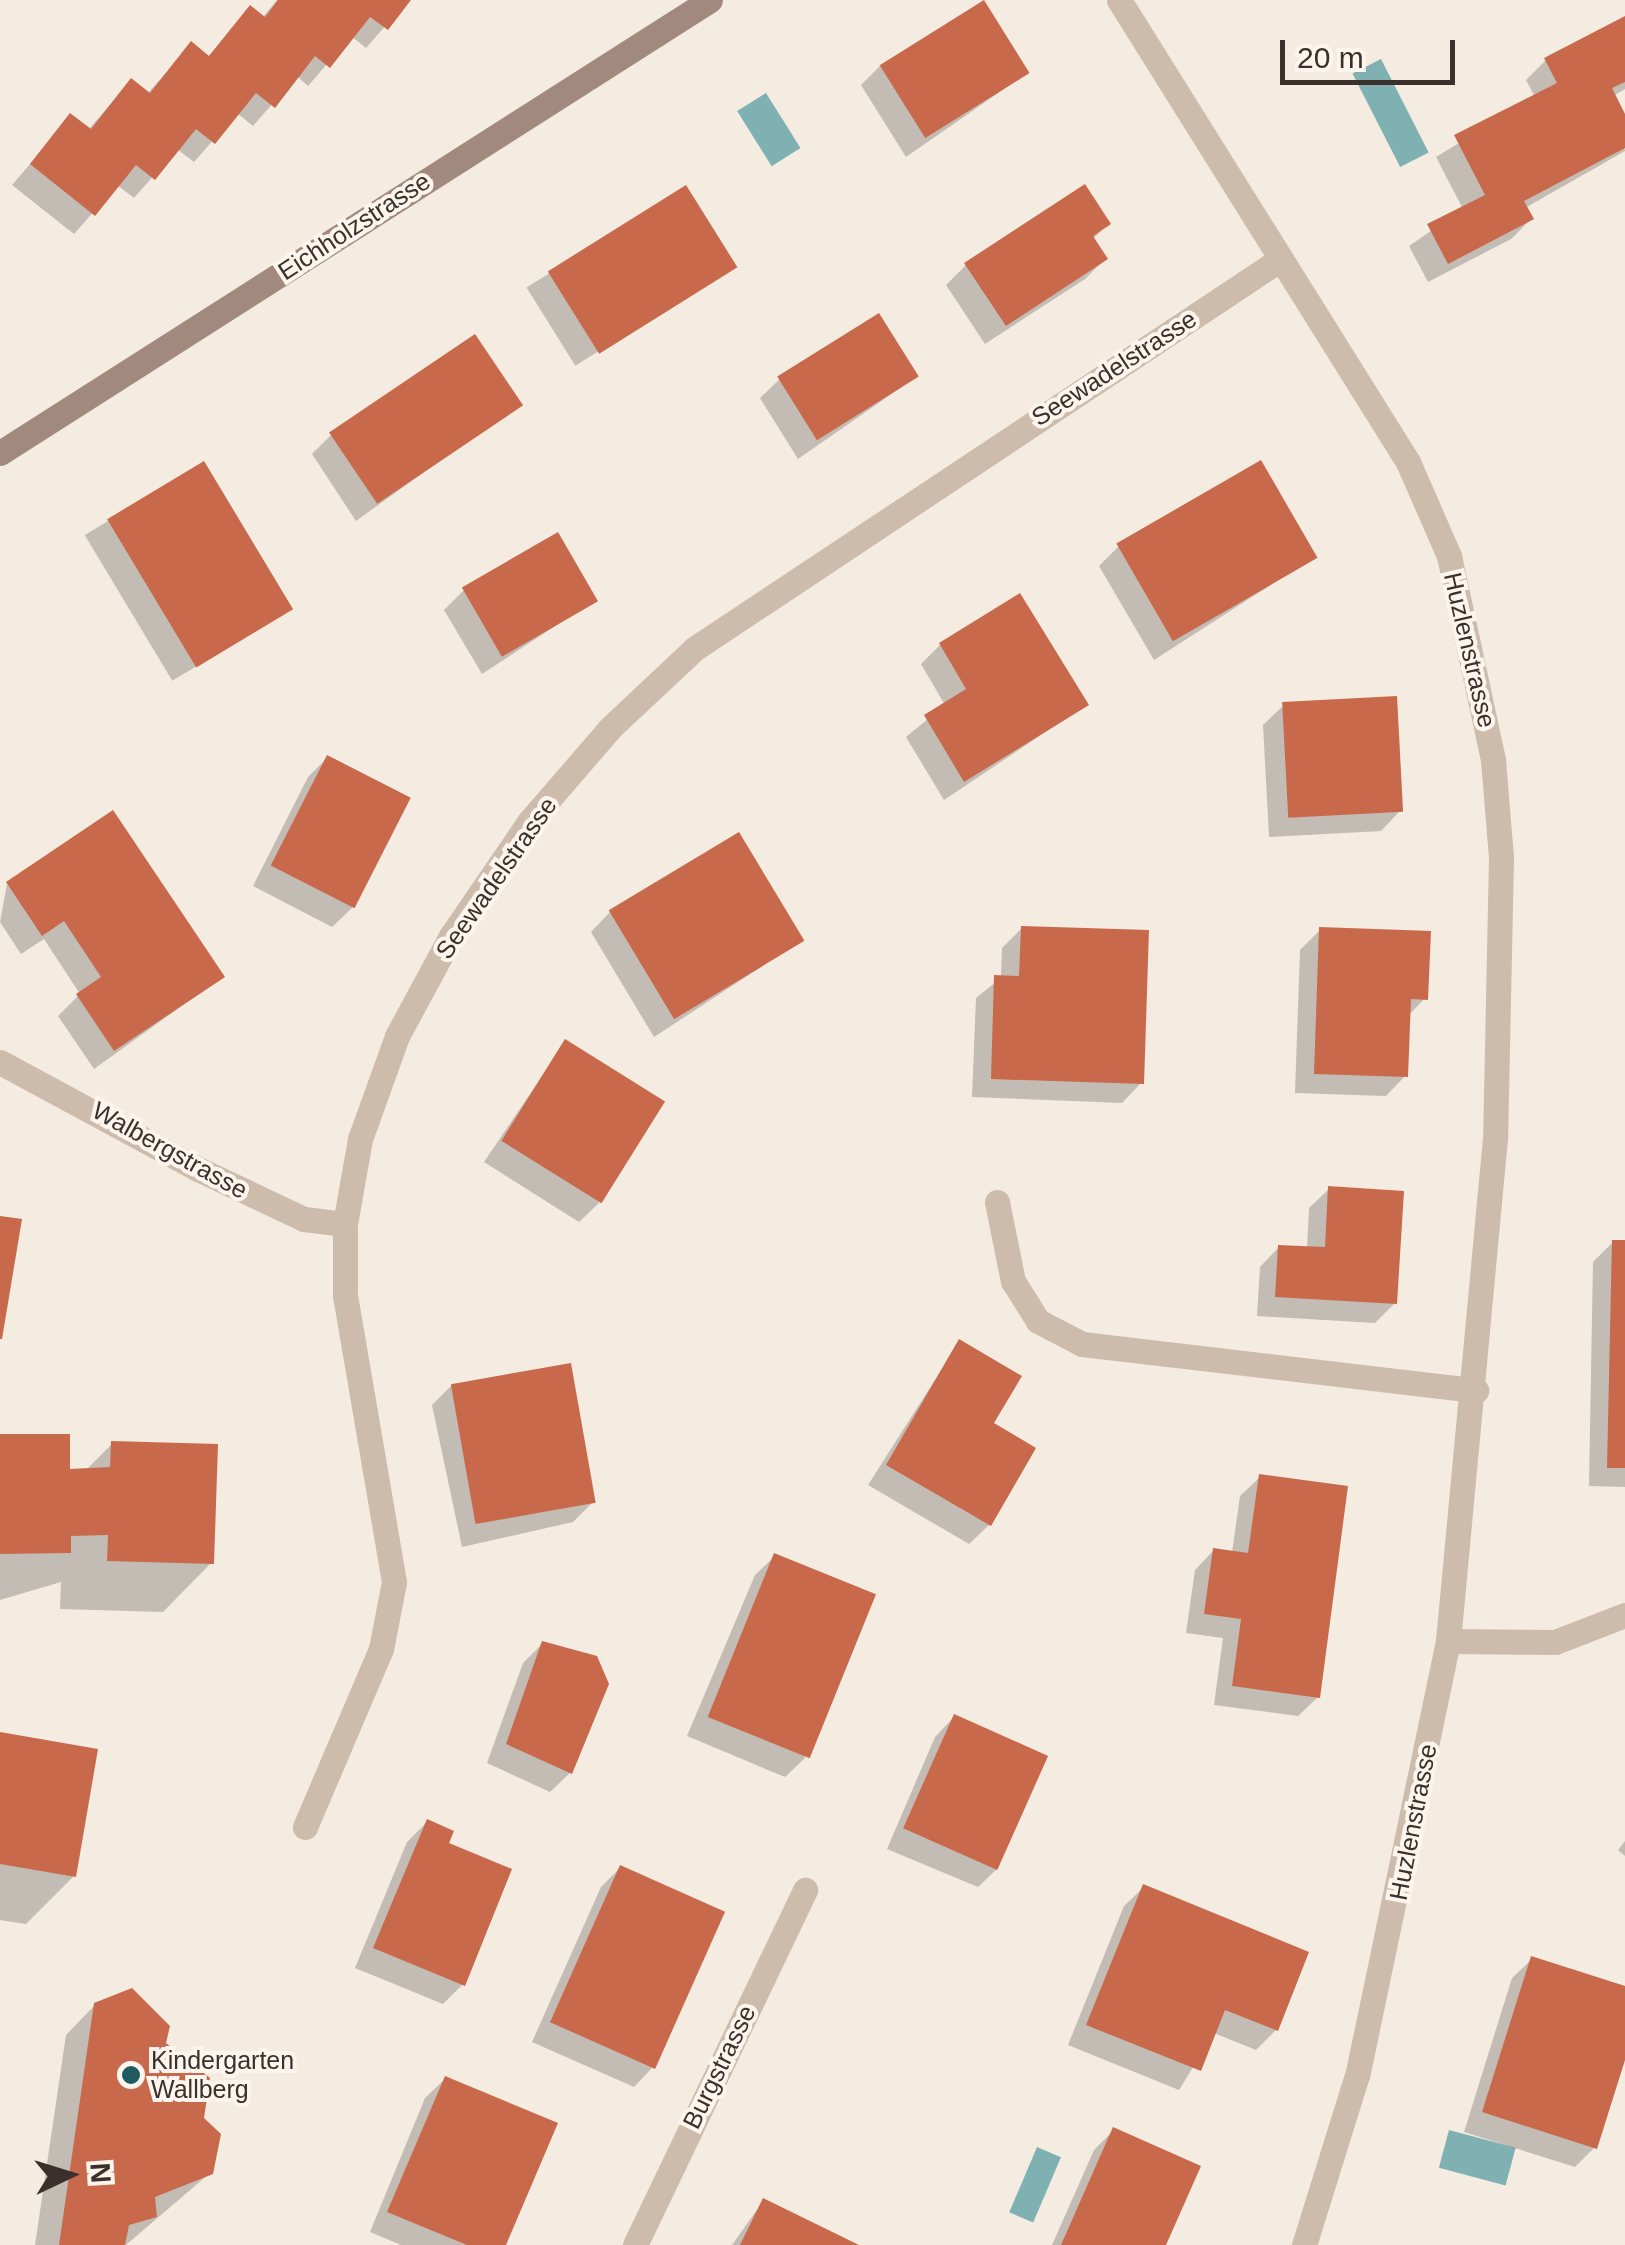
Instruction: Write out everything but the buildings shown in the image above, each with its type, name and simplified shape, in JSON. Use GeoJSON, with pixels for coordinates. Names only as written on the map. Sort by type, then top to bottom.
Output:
{"type":"FeatureCollection","features":[{"type":"Feature","properties":{"kind":"street","name":"Eichholzstrasse"},"geometry":{"type":"LineString","coordinates":[[0,453],[710,0]]}},
{"type":"Feature","properties":{"kind":"street","name":"Huzlenstrasse"},"geometry":{"type":"LineString","coordinates":[[1119,0],[1408,462],[1449,556],[1479,665],[1501,857],[1495,1138],[1476,1390],[1448,1641],[1366,2037],[1304,2245]]}},
{"type":"Feature","properties":{"kind":"street","name":"Seewadelstrasse"},"geometry":{"type":"LineString","coordinates":[[305,1828],[382,1649],[394,1582],[345,1295],[345,1224],[360,1139],[397,1036],[518,838],[610,728],[747,608],[1279,260]]}},
{"type":"Feature","properties":{"kind":"street","name":"Walbergstrasse"},"geometry":{"type":"LineString","coordinates":[[0,1062],[198,1169],[304,1219],[345,1224]]}},
{"type":"Feature","properties":{"kind":"street"},"geometry":{"type":"LineString","coordinates":[[998,1202],[1013,1281],[1038,1321],[1082,1344],[1476,1390]]}},
{"type":"Feature","properties":{"kind":"street"},"geometry":{"type":"LineString","coordinates":[[1448,1641],[1555,1642],[1625,1616]]}},
{"type":"Feature","properties":{"kind":"street","name":"Burgstrasse"},"geometry":{"type":"LineString","coordinates":[[635,2245],[804,1890]]}},
{"type":"Feature","properties":{"kind":"water"},"geometry":{"type":"Polygon","coordinates":[[[1381,59],[1429,153],[1400,167],[1352,74],[1381,59]]]}},
{"type":"Feature","properties":{"kind":"water"},"geometry":{"type":"Polygon","coordinates":[[[766,93],[800,148],[772,166],[737,111],[766,93]]]}},
{"type":"Feature","properties":{"kind":"water"},"geometry":{"type":"Polygon","coordinates":[[[1449,2130],[1516,2148],[1506,2186],[1439,2168],[1449,2130]]]}},
{"type":"Feature","properties":{"kind":"water"},"geometry":{"type":"Polygon","coordinates":[[[1037,2147],[1061,2157],[1033,2223],[1009,2212],[1037,2147]]]}},
{"type":"Feature","properties":{"kind":"place","name":"Kindergarten Wallberg"},"geometry":{"type":"Point","coordinates":[131,2075]}}]}
